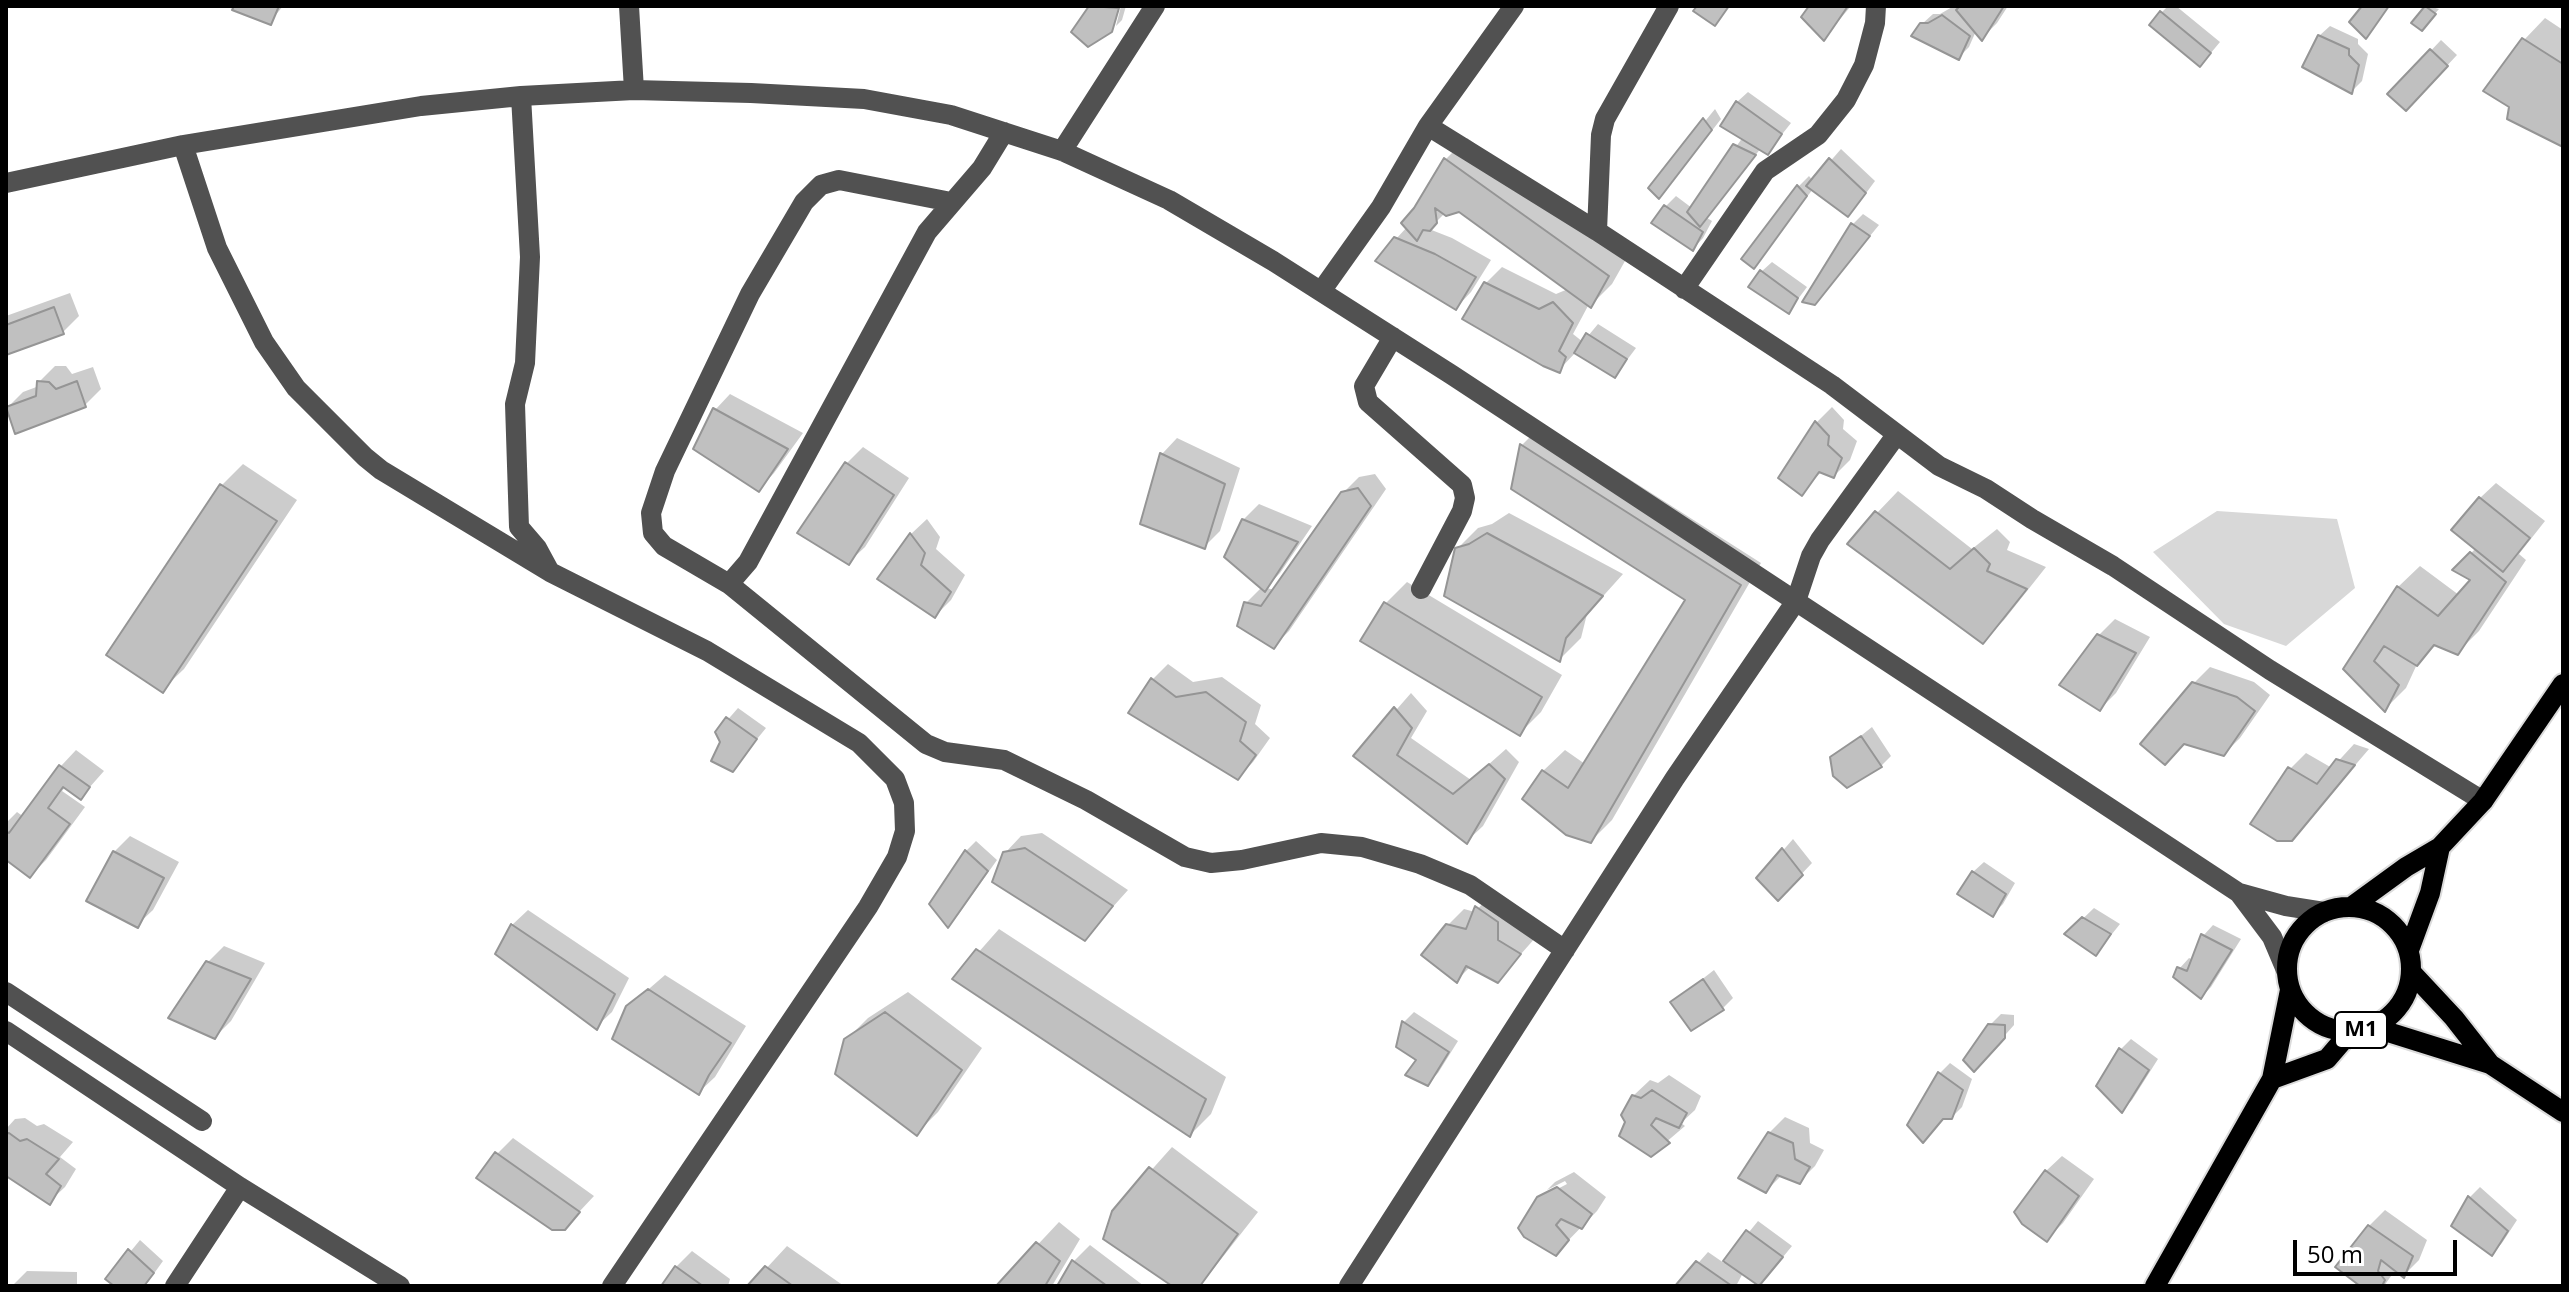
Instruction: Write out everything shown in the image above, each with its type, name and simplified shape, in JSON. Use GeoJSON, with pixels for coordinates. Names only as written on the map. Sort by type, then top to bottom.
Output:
{"type":"FeatureCollection","features":[{"type":"Feature","properties":{"kind":"main road"},"geometry":{"type":"LineString","coordinates":[[2351,907],[2406,867],[2440,847],[2483,801],[2563,684]]}},
{"type":"Feature","properties":{"kind":"main road"},"geometry":{"type":"LineString","coordinates":[[2409,950],[2430,893],[2440,847]]}},
{"type":"Feature","properties":{"kind":"main road"},"geometry":{"type":"LineString","coordinates":[[2155,1286],[2272,1079],[2288,980],[2289,952],[2296,936],[2324,912],[2351,907],[2376,913],[2396,928],[2409,950],[2412,973],[2454,1018],[2490,1064]]}},
{"type":"Feature","properties":{"kind":"main road","name":"M1"},"geometry":{"type":"LineString","coordinates":[[2272,1079],[2327,1059],[2362,1029],[2392,1015],[2406,996],[2412,973]]}},
{"type":"Feature","properties":{"kind":"main road","name":"M1"},"geometry":{"type":"LineString","coordinates":[[2288,980],[2304,1012],[2326,1027],[2362,1029]]}},
{"type":"Feature","properties":{"kind":"main road"},"geometry":{"type":"LineString","coordinates":[[2362,1029],[2442,1047],[2490,1064],[2563,1112]]}},
{"type":"Feature","properties":{"kind":"street"},"geometry":{"type":"LineString","coordinates":[[629,6],[634,90]]}},
{"type":"Feature","properties":{"kind":"street"},"geometry":{"type":"LineString","coordinates":[[1062,151],[1155,6]]}},
{"type":"Feature","properties":{"kind":"street"},"geometry":{"type":"LineString","coordinates":[[1322,290],[1381,207],[1428,126],[1514,6]]}},
{"type":"Feature","properties":{"kind":"street"},"geometry":{"type":"LineString","coordinates":[[1597,231],[1601,135],[1605,119],[1669,6]]}},
{"type":"Feature","properties":{"kind":"street"},"geometry":{"type":"LineString","coordinates":[[1684,289],[1765,171],[1818,135],[1846,100],[1864,65],[1875,23],[1876,6]]}},
{"type":"Feature","properties":{"kind":"street"},"geometry":{"type":"LineString","coordinates":[[6,183],[183,145],[421,106],[521,96],[634,90],[864,99],[951,115],[1062,151],[1169,200],[1322,290],[2239,893],[2286,906],[2324,912]]}},
{"type":"Feature","properties":{"kind":"street"},"geometry":{"type":"LineString","coordinates":[[521,96],[530,257],[525,363],[515,404],[519,527],[537,548],[550,572]]}},
{"type":"Feature","properties":{"kind":"street"},"geometry":{"type":"LineString","coordinates":[[1428,126],[1597,231],[1832,385],[1939,466],[1986,489],[2113,566],[2270,670],[2483,801]]}},
{"type":"Feature","properties":{"kind":"street"},"geometry":{"type":"LineString","coordinates":[[729,584],[748,562],[919,245],[951,202],[982,168],[1004,132]]}},
{"type":"Feature","properties":{"kind":"street"},"geometry":{"type":"LineString","coordinates":[[183,145],[217,248],[264,342],[296,388],[381,470],[550,572],[707,651],[859,743],[895,779],[904,803],[905,831],[897,857],[868,907],[612,1286]]}},
{"type":"Feature","properties":{"kind":"street"},"geometry":{"type":"LineString","coordinates":[[951,202],[839,180],[821,185],[804,202],[750,294],[665,471],[651,513],[653,533],[664,546],[729,584],[926,744],[945,752],[1004,760],[1086,800],[1185,857],[1211,863],[1242,860],[1321,843],[1362,847],[1420,864],[1470,885],[1565,950]]}},
{"type":"Feature","properties":{"kind":"street"},"geometry":{"type":"LineString","coordinates":[[1393,337],[1364,386],[1368,402],[1462,485],[1465,498],[1462,511],[1421,589]]}},
{"type":"Feature","properties":{"kind":"street"},"geometry":{"type":"LineString","coordinates":[[1349,1286],[1675,778],[1796,601],[1815,548],[1897,434]]}},
{"type":"Feature","properties":{"kind":"street"},"geometry":{"type":"LineString","coordinates":[[2239,893],[2272,937],[2288,980]]}},
{"type":"Feature","properties":{"kind":"street"},"geometry":{"type":"LineString","coordinates":[[6,992],[202,1121]]}},
{"type":"Feature","properties":{"kind":"street"},"geometry":{"type":"LineString","coordinates":[[6,1031],[240,1187],[400,1286]]}},
{"type":"Feature","properties":{"kind":"street"},"geometry":{"type":"LineString","coordinates":[[175,1286],[240,1187]]}},
{"type":"Feature","properties":{"kind":"shaded area"},"geometry":{"type":"Polygon","coordinates":[[[2217,511],[2337,519],[2355,588],[2286,646],[2224,624],[2153,552],[2217,511]]]}},
{"type":"Feature","properties":{"kind":"building"},"geometry":{"type":"Polygon","coordinates":[[[234,6],[279,6],[271,25],[232,10],[234,6]]]}},
{"type":"Feature","properties":{"kind":"building"},"geometry":{"type":"Polygon","coordinates":[[[1089,6],[1119,8],[1112,32],[1088,47],[1071,32],[1089,6]]]}},
{"type":"Feature","properties":{"kind":"building"},"geometry":{"type":"Polygon","coordinates":[[[1697,6],[1729,6],[1715,26],[1693,11],[1697,6]]]}},
{"type":"Feature","properties":{"kind":"building"},"geometry":{"type":"Polygon","coordinates":[[[1809,6],[1848,6],[1824,41],[1801,17],[1809,6]]]}},
{"type":"Feature","properties":{"kind":"building"},"geometry":{"type":"Polygon","coordinates":[[[1960,6],[2004,6],[1982,41],[1956,10],[1960,6]]]}},
{"type":"Feature","properties":{"kind":"building"},"geometry":{"type":"Polygon","coordinates":[[[2362,6],[2389,6],[2366,39],[2349,22],[2362,6]]]}},
{"type":"Feature","properties":{"kind":"building"},"geometry":{"type":"Polygon","coordinates":[[[2425,6],[2436,14],[2422,31],[2411,23],[2425,6]]]}},
{"type":"Feature","properties":{"kind":"building"},"geometry":{"type":"Polygon","coordinates":[[[2160,11],[2211,53],[2200,67],[2149,25],[2160,11]]]}},
{"type":"Feature","properties":{"kind":"building"},"geometry":{"type":"Polygon","coordinates":[[[1942,15],[1970,36],[1959,60],[1911,36],[1920,23],[1928,23],[1942,15]]]}},
{"type":"Feature","properties":{"kind":"building"},"geometry":{"type":"Polygon","coordinates":[[[2318,35],[2349,49],[2349,55],[2359,65],[2352,94],[2302,67],[2318,35]]]}},
{"type":"Feature","properties":{"kind":"building"},"geometry":{"type":"Polygon","coordinates":[[[2522,38],[2563,64],[2563,147],[2507,119],[2509,107],[2483,91],[2522,38]]]}},
{"type":"Feature","properties":{"kind":"building"},"geometry":{"type":"Polygon","coordinates":[[[2430,49],[2448,66],[2406,111],[2387,94],[2430,49]]]}},
{"type":"Feature","properties":{"kind":"building"},"geometry":{"type":"Polygon","coordinates":[[[1736,101],[1782,134],[1768,155],[1720,126],[1736,101]]]}},
{"type":"Feature","properties":{"kind":"building"},"geometry":{"type":"Polygon","coordinates":[[[1703,118],[1712,130],[1659,199],[1648,188],[1703,118]]]}},
{"type":"Feature","properties":{"kind":"building"},"geometry":{"type":"Polygon","coordinates":[[[1733,144],[1756,155],[1700,227],[1687,212],[1733,144]]]}},
{"type":"Feature","properties":{"kind":"building"},"geometry":{"type":"Polygon","coordinates":[[[1444,158],[1609,276],[1591,308],[1459,212],[1446,216],[1435,208],[1437,223],[1430,231],[1423,230],[1417,241],[1401,223],[1414,208],[1444,158]]]}},
{"type":"Feature","properties":{"kind":"building"},"geometry":{"type":"Polygon","coordinates":[[[1829,158],[1866,193],[1848,217],[1806,186],[1829,158]]]}},
{"type":"Feature","properties":{"kind":"building"},"geometry":{"type":"Polygon","coordinates":[[[1797,185],[1807,196],[1754,269],[1741,259],[1797,185]]]}},
{"type":"Feature","properties":{"kind":"building"},"geometry":{"type":"Polygon","coordinates":[[[1664,205],[1703,232],[1693,251],[1651,223],[1664,205]]]}},
{"type":"Feature","properties":{"kind":"building"},"geometry":{"type":"Polygon","coordinates":[[[1851,223],[1870,236],[1815,305],[1802,302],[1851,223]]]}},
{"type":"Feature","properties":{"kind":"building"},"geometry":{"type":"Polygon","coordinates":[[[1394,237],[1435,254],[1476,277],[1456,310],[1375,261],[1394,237]]]}},
{"type":"Feature","properties":{"kind":"building"},"geometry":{"type":"Polygon","coordinates":[[[1760,270],[1798,298],[1789,314],[1748,287],[1760,270]]]}},
{"type":"Feature","properties":{"kind":"building"},"geometry":{"type":"Polygon","coordinates":[[[1484,282],[1539,309],[1553,302],[1573,323],[1559,351],[1566,357],[1560,373],[1462,319],[1484,282]]]}},
{"type":"Feature","properties":{"kind":"building"},"geometry":{"type":"Polygon","coordinates":[[[54,307],[64,334],[6,355],[6,325],[54,307]]]}},
{"type":"Feature","properties":{"kind":"building"},"geometry":{"type":"Polygon","coordinates":[[[1586,333],[1627,359],[1615,378],[1574,353],[1586,333]]]}},
{"type":"Feature","properties":{"kind":"building"},"geometry":{"type":"Polygon","coordinates":[[[37,381],[49,382],[56,389],[77,381],[86,407],[15,434],[6,407],[36,396],[37,381]]]}},
{"type":"Feature","properties":{"kind":"building"},"geometry":{"type":"Polygon","coordinates":[[[713,408],[788,449],[759,492],[693,449],[713,408]]]}},
{"type":"Feature","properties":{"kind":"building"},"geometry":{"type":"Polygon","coordinates":[[[1815,421],[1829,436],[1828,445],[1842,458],[1834,478],[1819,472],[1802,496],[1778,478],[1815,421]]]}},
{"type":"Feature","properties":{"kind":"building"},"geometry":{"type":"Polygon","coordinates":[[[1520,444],[1741,585],[1591,843],[1566,835],[1522,799],[1542,770],[1568,788],[1685,600],[1511,489],[1520,444]]]}},
{"type":"Feature","properties":{"kind":"building"},"geometry":{"type":"Polygon","coordinates":[[[1160,453],[1225,484],[1205,549],[1140,524],[1160,453]]]}},
{"type":"Feature","properties":{"kind":"building"},"geometry":{"type":"Polygon","coordinates":[[[845,462],[894,495],[849,565],[797,533],[845,462]]]}},
{"type":"Feature","properties":{"kind":"building"},"geometry":{"type":"Polygon","coordinates":[[[220,484],[277,521],[163,693],[106,655],[220,484]]]}},
{"type":"Feature","properties":{"kind":"building"},"geometry":{"type":"Polygon","coordinates":[[[1358,488],[1371,506],[1274,649],[1237,626],[1244,602],[1261,606],[1341,492],[1358,488]]]}},
{"type":"Feature","properties":{"kind":"building"},"geometry":{"type":"Polygon","coordinates":[[[2479,497],[2530,538],[2503,572],[2451,530],[2479,497]]]}},
{"type":"Feature","properties":{"kind":"building"},"geometry":{"type":"Polygon","coordinates":[[[1875,511],[1950,569],[1974,548],[1990,564],[1987,571],[2027,589],[1983,644],[1847,544],[1875,511]]]}},
{"type":"Feature","properties":{"kind":"building"},"geometry":{"type":"Polygon","coordinates":[[[1242,519],[1298,542],[1265,592],[1224,557],[1242,519]]]}},
{"type":"Feature","properties":{"kind":"building"},"geometry":{"type":"Polygon","coordinates":[[[910,533],[925,553],[921,565],[951,592],[935,618],[877,579],[910,533]]]}},
{"type":"Feature","properties":{"kind":"building"},"geometry":{"type":"Polygon","coordinates":[[[1487,533],[1603,596],[1566,638],[1560,662],[1444,596],[1455,548],[1487,533]]]}},
{"type":"Feature","properties":{"kind":"building"},"geometry":{"type":"Polygon","coordinates":[[[2470,552],[2506,582],[2458,655],[2434,645],[2417,666],[2384,646],[2374,661],[2399,685],[2385,712],[2343,669],[2397,586],[2438,616],[2470,580],[2452,570],[2470,552]]]}},
{"type":"Feature","properties":{"kind":"building"},"geometry":{"type":"Polygon","coordinates":[[[1384,602],[1542,697],[1520,736],[1360,641],[1384,602]]]}},
{"type":"Feature","properties":{"kind":"building"},"geometry":{"type":"Polygon","coordinates":[[[2097,634],[2136,653],[2100,711],[2059,685],[2097,634]]]}},
{"type":"Feature","properties":{"kind":"building"},"geometry":{"type":"Polygon","coordinates":[[[1151,678],[1176,697],[1206,692],[1246,722],[1240,741],[1256,755],[1238,780],[1128,713],[1151,678]]]}},
{"type":"Feature","properties":{"kind":"building"},"geometry":{"type":"Polygon","coordinates":[[[2192,682],[2237,697],[2255,711],[2224,756],[2184,744],[2165,765],[2140,744],[2192,682]]]}},
{"type":"Feature","properties":{"kind":"building"},"geometry":{"type":"Polygon","coordinates":[[[1394,707],[1412,728],[1397,755],[1453,794],[1489,764],[1505,779],[1467,844],[1353,756],[1394,707]]]}},
{"type":"Feature","properties":{"kind":"building"},"geometry":{"type":"Polygon","coordinates":[[[726,717],[757,739],[733,772],[711,761],[720,742],[715,732],[726,717]]]}},
{"type":"Feature","properties":{"kind":"building"},"geometry":{"type":"Polygon","coordinates":[[[1861,736],[1882,767],[1847,788],[1833,776],[1830,757],[1861,736]]]}},
{"type":"Feature","properties":{"kind":"building"},"geometry":{"type":"Polygon","coordinates":[[[2336,759],[2355,765],[2292,841],[2277,841],[2250,824],[2288,767],[2317,784],[2336,759]]]}},
{"type":"Feature","properties":{"kind":"building"},"geometry":{"type":"Polygon","coordinates":[[[59,765],[90,787],[81,800],[63,787],[48,808],[70,824],[30,878],[6,860],[6,831],[9,833],[59,765]]]}},
{"type":"Feature","properties":{"kind":"building"},"geometry":{"type":"Polygon","coordinates":[[[1025,848],[1113,906],[1085,941],[992,882],[1003,852],[1025,848]]]}},
{"type":"Feature","properties":{"kind":"building"},"geometry":{"type":"Polygon","coordinates":[[[1782,848],[1803,875],[1778,901],[1756,878],[1782,848]]]}},
{"type":"Feature","properties":{"kind":"building"},"geometry":{"type":"Polygon","coordinates":[[[965,850],[988,871],[948,928],[929,904],[965,850]]]}},
{"type":"Feature","properties":{"kind":"building"},"geometry":{"type":"Polygon","coordinates":[[[113,851],[164,878],[138,928],[86,901],[113,851]]]}},
{"type":"Feature","properties":{"kind":"building"},"geometry":{"type":"Polygon","coordinates":[[[1972,871],[2006,894],[1993,917],[1957,894],[1972,871]]]}},
{"type":"Feature","properties":{"kind":"building"},"geometry":{"type":"Polygon","coordinates":[[[1475,906],[1498,922],[1498,940],[1521,954],[1498,983],[1466,966],[1457,983],[1421,955],[1446,924],[1466,929],[1475,906]]]}},
{"type":"Feature","properties":{"kind":"building"},"geometry":{"type":"Polygon","coordinates":[[[2082,917],[2111,934],[2096,956],[2064,934],[2082,917]]]}},
{"type":"Feature","properties":{"kind":"building"},"geometry":{"type":"Polygon","coordinates":[[[511,924],[615,994],[597,1030],[495,954],[511,924]]]}},
{"type":"Feature","properties":{"kind":"building"},"geometry":{"type":"Polygon","coordinates":[[[2201,934],[2232,950],[2201,999],[2173,977],[2177,967],[2187,971],[2201,934]]]}},
{"type":"Feature","properties":{"kind":"building"},"geometry":{"type":"Polygon","coordinates":[[[976,949],[1206,1099],[1190,1137],[952,979],[976,949]]]}},
{"type":"Feature","properties":{"kind":"building"},"geometry":{"type":"Polygon","coordinates":[[[206,961],[251,979],[215,1039],[168,1018],[206,961]]]}},
{"type":"Feature","properties":{"kind":"building"},"geometry":{"type":"Polygon","coordinates":[[[1703,979],[1724,1010],[1691,1031],[1670,1002],[1703,979]]]}},
{"type":"Feature","properties":{"kind":"building"},"geometry":{"type":"Polygon","coordinates":[[[648,989],[731,1043],[699,1095],[612,1039],[626,1006],[648,989]]]}},
{"type":"Feature","properties":{"kind":"building"},"geometry":{"type":"Polygon","coordinates":[[[885,1012],[962,1070],[917,1136],[835,1074],[844,1039],[885,1012]]]}},
{"type":"Feature","properties":{"kind":"building"},"geometry":{"type":"Polygon","coordinates":[[[1402,1021],[1449,1052],[1428,1086],[1405,1075],[1416,1060],[1396,1047],[1402,1021]]]}},
{"type":"Feature","properties":{"kind":"building"},"geometry":{"type":"Polygon","coordinates":[[[1988,1024],[2005,1025],[2005,1038],[1974,1072],[1963,1060],[1988,1024]]]}},
{"type":"Feature","properties":{"kind":"building"},"geometry":{"type":"Polygon","coordinates":[[[2119,1048],[2149,1070],[2122,1113],[2096,1086],[2119,1048]]]}},
{"type":"Feature","properties":{"kind":"building"},"geometry":{"type":"Polygon","coordinates":[[[1938,1072],[1963,1090],[1952,1119],[1943,1119],[1923,1143],[1907,1125],[1938,1072]]]}},
{"type":"Feature","properties":{"kind":"building"},"geometry":{"type":"Polygon","coordinates":[[[1652,1090],[1687,1113],[1679,1128],[1656,1118],[1651,1125],[1670,1143],[1651,1157],[1619,1136],[1625,1122],[1621,1115],[1632,1095],[1641,1098],[1652,1090]]]}},
{"type":"Feature","properties":{"kind":"building"},"geometry":{"type":"Polygon","coordinates":[[[1768,1132],[1793,1143],[1795,1159],[1810,1167],[1800,1184],[1777,1175],[1766,1193],[1738,1178],[1768,1132]]]}},
{"type":"Feature","properties":{"kind":"building"},"geometry":{"type":"Polygon","coordinates":[[[6,1134],[20,1141],[27,1139],[59,1159],[46,1174],[61,1186],[50,1205],[6,1176],[6,1134]]]}},
{"type":"Feature","properties":{"kind":"building"},"geometry":{"type":"Polygon","coordinates":[[[495,1152],[580,1212],[565,1230],[552,1230],[476,1178],[495,1152]]]}},
{"type":"Feature","properties":{"kind":"building"},"geometry":{"type":"Polygon","coordinates":[[[1149,1167],[1238,1234],[1200,1286],[1172,1286],[1103,1239],[1112,1211],[1149,1167]]]}},
{"type":"Feature","properties":{"kind":"building"},"geometry":{"type":"Polygon","coordinates":[[[2045,1170],[2079,1196],[2047,1242],[2022,1224],[2014,1212],[2045,1170]]]}},
{"type":"Feature","properties":{"kind":"building"},"geometry":{"type":"Polygon","coordinates":[[[1557,1187],[1592,1214],[1582,1229],[1561,1219],[1556,1225],[1569,1240],[1556,1256],[1524,1237],[1518,1228],[1537,1197],[1557,1187]]]}},
{"type":"Feature","properties":{"kind":"building"},"geometry":{"type":"Polygon","coordinates":[[[2468,1196],[2508,1231],[2492,1256],[2451,1226],[2468,1196]]]}},
{"type":"Feature","properties":{"kind":"building"},"geometry":{"type":"Polygon","coordinates":[[[2368,1225],[2413,1256],[2404,1278],[2381,1260],[2378,1271],[2385,1280],[2382,1286],[2360,1286],[2335,1267],[2368,1225]]]}},
{"type":"Feature","properties":{"kind":"building"},"geometry":{"type":"Polygon","coordinates":[[[1746,1230],[1783,1257],[1759,1286],[1723,1261],[1746,1230]]]}},
{"type":"Feature","properties":{"kind":"building"},"geometry":{"type":"Polygon","coordinates":[[[1036,1242],[1060,1261],[1045,1286],[996,1286],[1036,1242]]]}},
{"type":"Feature","properties":{"kind":"building"},"geometry":{"type":"Polygon","coordinates":[[[128,1249],[154,1273],[144,1286],[114,1286],[105,1279],[128,1249]]]}},
{"type":"Feature","properties":{"kind":"building"},"geometry":{"type":"Polygon","coordinates":[[[1072,1260],[1107,1286],[1057,1286],[1072,1260]]]}},
{"type":"Feature","properties":{"kind":"building"},"geometry":{"type":"Polygon","coordinates":[[[1696,1261],[1732,1286],[1675,1286],[1696,1261]]]}},
{"type":"Feature","properties":{"kind":"building"},"geometry":{"type":"Polygon","coordinates":[[[675,1266],[703,1286],[661,1286],[675,1266]]]}},
{"type":"Feature","properties":{"kind":"building"},"geometry":{"type":"Polygon","coordinates":[[[765,1266],[793,1286],[747,1286],[765,1266]]]}}]}
